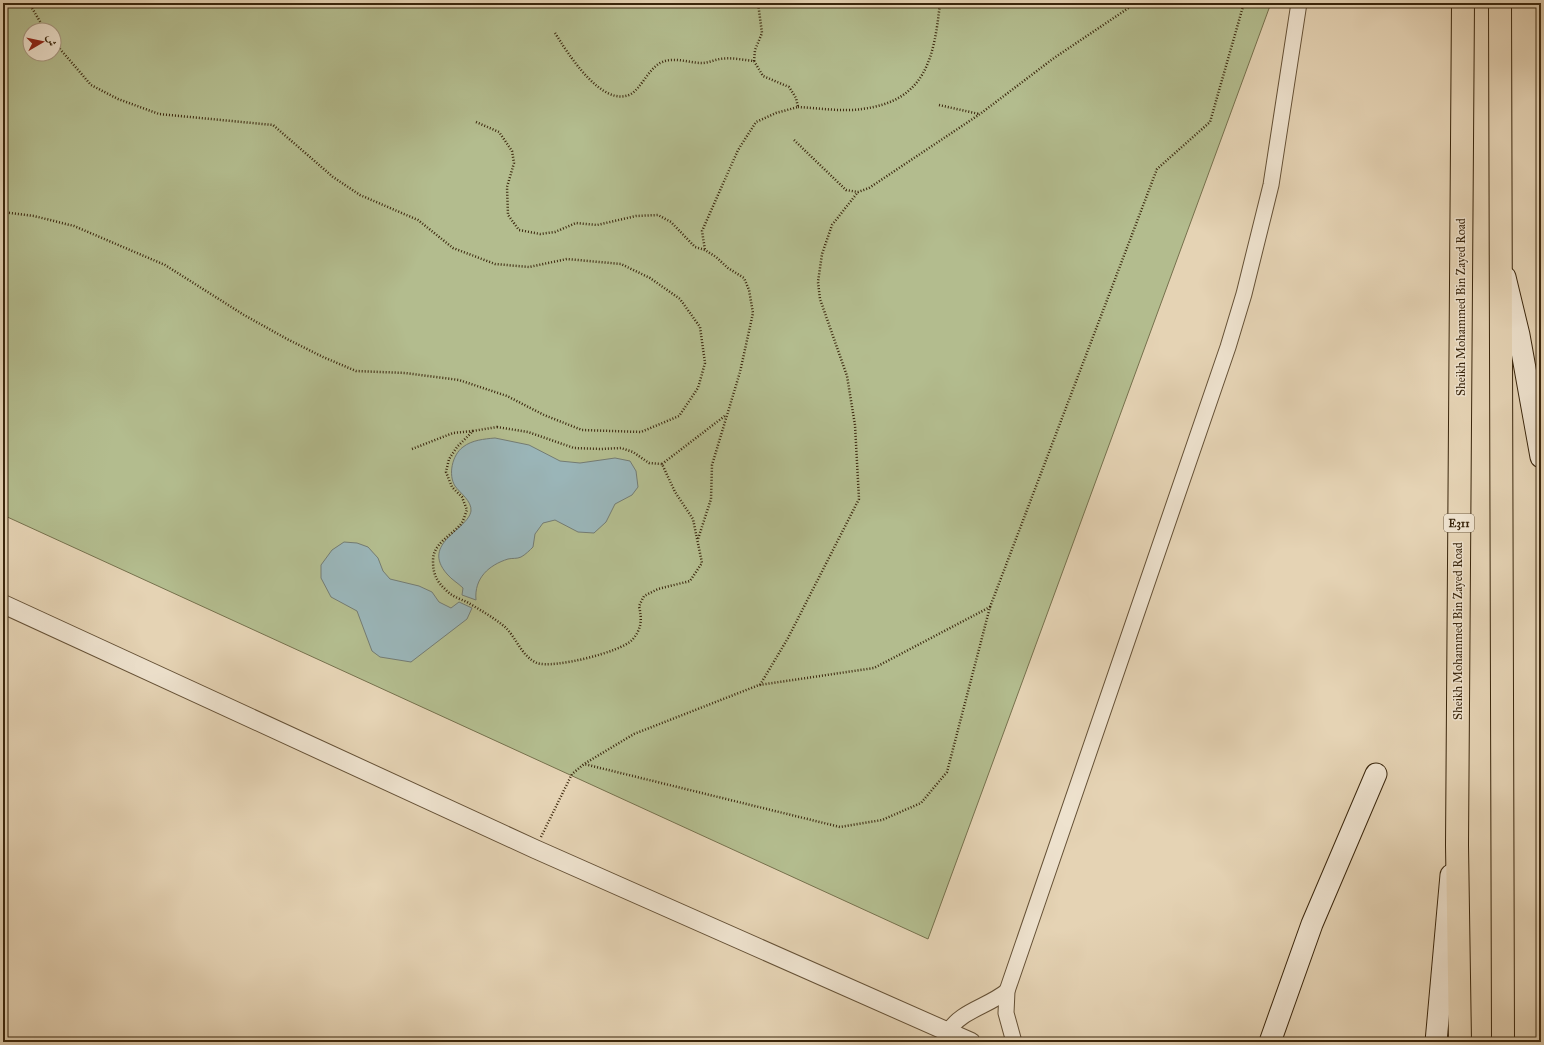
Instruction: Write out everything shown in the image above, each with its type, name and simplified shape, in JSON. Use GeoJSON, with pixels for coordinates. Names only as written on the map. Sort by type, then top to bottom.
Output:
{"type":"FeatureCollection","features":[{"type":"Feature","properties":{"kind":"highway","name":"Sheikh Mohammed Bin Zayed Road"},"geometry":{"type":"LineString","coordinates":[[1460,1042],[1457,845],[1463,3]]}},
{"type":"Feature","properties":{"kind":"highway"},"geometry":{"type":"LineString","coordinates":[[1500,3],[1503,1042]]}},
{"type":"Feature","properties":{"kind":"main road"},"geometry":{"type":"LineString","coordinates":[[1501,264],[1518,329],[1541,457]]}},
{"type":"Feature","properties":{"kind":"main road"},"geometry":{"type":"LineString","coordinates":[[1270,1042],[1312,924],[1376,774]]}},
{"type":"Feature","properties":{"kind":"main road"},"geometry":{"type":"LineString","coordinates":[[1436,1042],[1447,898],[1457,845]]}},
{"type":"Feature","properties":{"kind":"street"},"geometry":{"type":"LineString","coordinates":[[1014,1042],[1006,1013],[1007,991],[1228,347],[1244,294],[1271,185],[1300,3]]}},
{"type":"Feature","properties":{"kind":"street"},"geometry":{"type":"LineString","coordinates":[[3,604],[535,849],[971,1042]]}},
{"type":"Feature","properties":{"kind":"street"},"geometry":{"type":"LineString","coordinates":[[948,1032],[953,1023],[959,1018],[987,1005],[1007,991]]}},
{"type":"Feature","properties":{"kind":"path"},"geometry":{"type":"LineString","coordinates":[[29,3],[40,22]]}},
{"type":"Feature","properties":{"kind":"path"},"geometry":{"type":"LineString","coordinates":[[758,3],[762,33],[755,50],[754,61],[763,76],[789,87],[796,98],[798,107]]}},
{"type":"Feature","properties":{"kind":"path"},"geometry":{"type":"LineString","coordinates":[[705,250],[702,232],[738,150],[756,122],[776,113],[798,107],[861,110],[884,105],[906,95],[919,80],[928,65],[936,39],[940,3]]}},
{"type":"Feature","properties":{"kind":"path"},"geometry":{"type":"LineString","coordinates":[[759,685],[788,638],[859,499],[855,425],[847,376],[820,300],[818,282],[822,254],[832,225],[858,192],[880,182],[980,114],[1054,58],[1136,3]]}},
{"type":"Feature","properties":{"kind":"path"},"geometry":{"type":"LineString","coordinates":[[584,764],[840,827],[882,820],[921,803],[947,772],[990,607],[1157,169],[1210,122],[1244,3]]}},
{"type":"Feature","properties":{"kind":"path"},"geometry":{"type":"LineString","coordinates":[[555,33],[571,58],[590,81],[607,92],[622,97],[632,94],[647,75],[660,63],[673,59],[703,63],[722,59],[754,61]]}},
{"type":"Feature","properties":{"kind":"path"},"geometry":{"type":"LineString","coordinates":[[3,212],[34,216],[74,226],[165,265],[244,315],[287,340],[322,358],[356,371],[406,373],[459,380],[507,396],[544,415],[582,430],[641,432],[679,416],[698,388],[705,363],[700,327],[680,300],[650,278],[621,264],[567,259],[529,267],[495,264],[453,248],[418,220],[360,195],[338,181],[273,126],[159,114],[118,99],[91,85],[62,51]]}},
{"type":"Feature","properties":{"kind":"path"},"geometry":{"type":"LineString","coordinates":[[939,105],[980,114]]}},
{"type":"Feature","properties":{"kind":"path"},"geometry":{"type":"LineString","coordinates":[[476,122],[499,132],[512,151],[514,164],[508,187],[508,215],[519,230],[540,234],[555,232],[576,223],[597,225],[636,216],[658,215],[671,222],[695,247],[705,250],[744,278],[749,290],[753,313],[740,372],[712,465],[711,499],[698,540]]}},
{"type":"Feature","properties":{"kind":"path"},"geometry":{"type":"LineString","coordinates":[[794,140],[846,190],[858,192]]}},
{"type":"Feature","properties":{"kind":"path"},"geometry":{"type":"LineString","coordinates":[[412,449],[453,433],[497,427],[528,432],[574,448],[621,448],[633,452],[649,464],[662,464],[727,415]]}},
{"type":"Feature","properties":{"kind":"path"},"geometry":{"type":"LineString","coordinates":[[473,431],[457,446],[449,459],[446,472],[452,487],[462,497],[466,510],[462,523],[439,543],[433,558],[433,573],[447,592],[485,612],[506,629],[519,648],[537,663],[555,665],[598,655],[631,641],[640,629],[641,616],[639,606],[644,596],[658,589],[690,581],[702,563],[693,519],[675,492],[662,464]]}},
{"type":"Feature","properties":{"kind":"path"},"geometry":{"type":"LineString","coordinates":[[535,849],[572,774],[584,764],[634,734],[759,685],[874,668],[990,607]]}},
{"type":"Feature","properties":{"kind":"green space"},"geometry":{"type":"Polygon","coordinates":[[[3,3],[1271,3],[928,939],[3,515],[3,3]]]}},
{"type":"Feature","properties":{"kind":"water"},"geometry":{"type":"Polygon","coordinates":[[[495,438],[529,445],[560,461],[580,463],[615,458],[630,461],[636,471],[638,487],[632,495],[615,504],[606,522],[594,533],[578,532],[555,520],[543,523],[535,534],[533,547],[523,556],[501,562],[489,569],[484,574],[477,585],[476,600],[462,595],[463,588],[447,574],[440,563],[439,554],[442,545],[468,518],[471,511],[470,504],[455,486],[453,481],[452,465],[456,455],[463,447],[474,441],[495,438]]]}},
{"type":"Feature","properties":{"kind":"water"},"geometry":{"type":"Polygon","coordinates":[[[344,542],[357,543],[368,547],[378,558],[383,571],[390,579],[419,586],[432,592],[439,602],[451,608],[459,602],[472,608],[467,619],[411,662],[380,657],[372,651],[357,611],[331,597],[321,578],[321,565],[332,550],[344,542]]]}}]}
